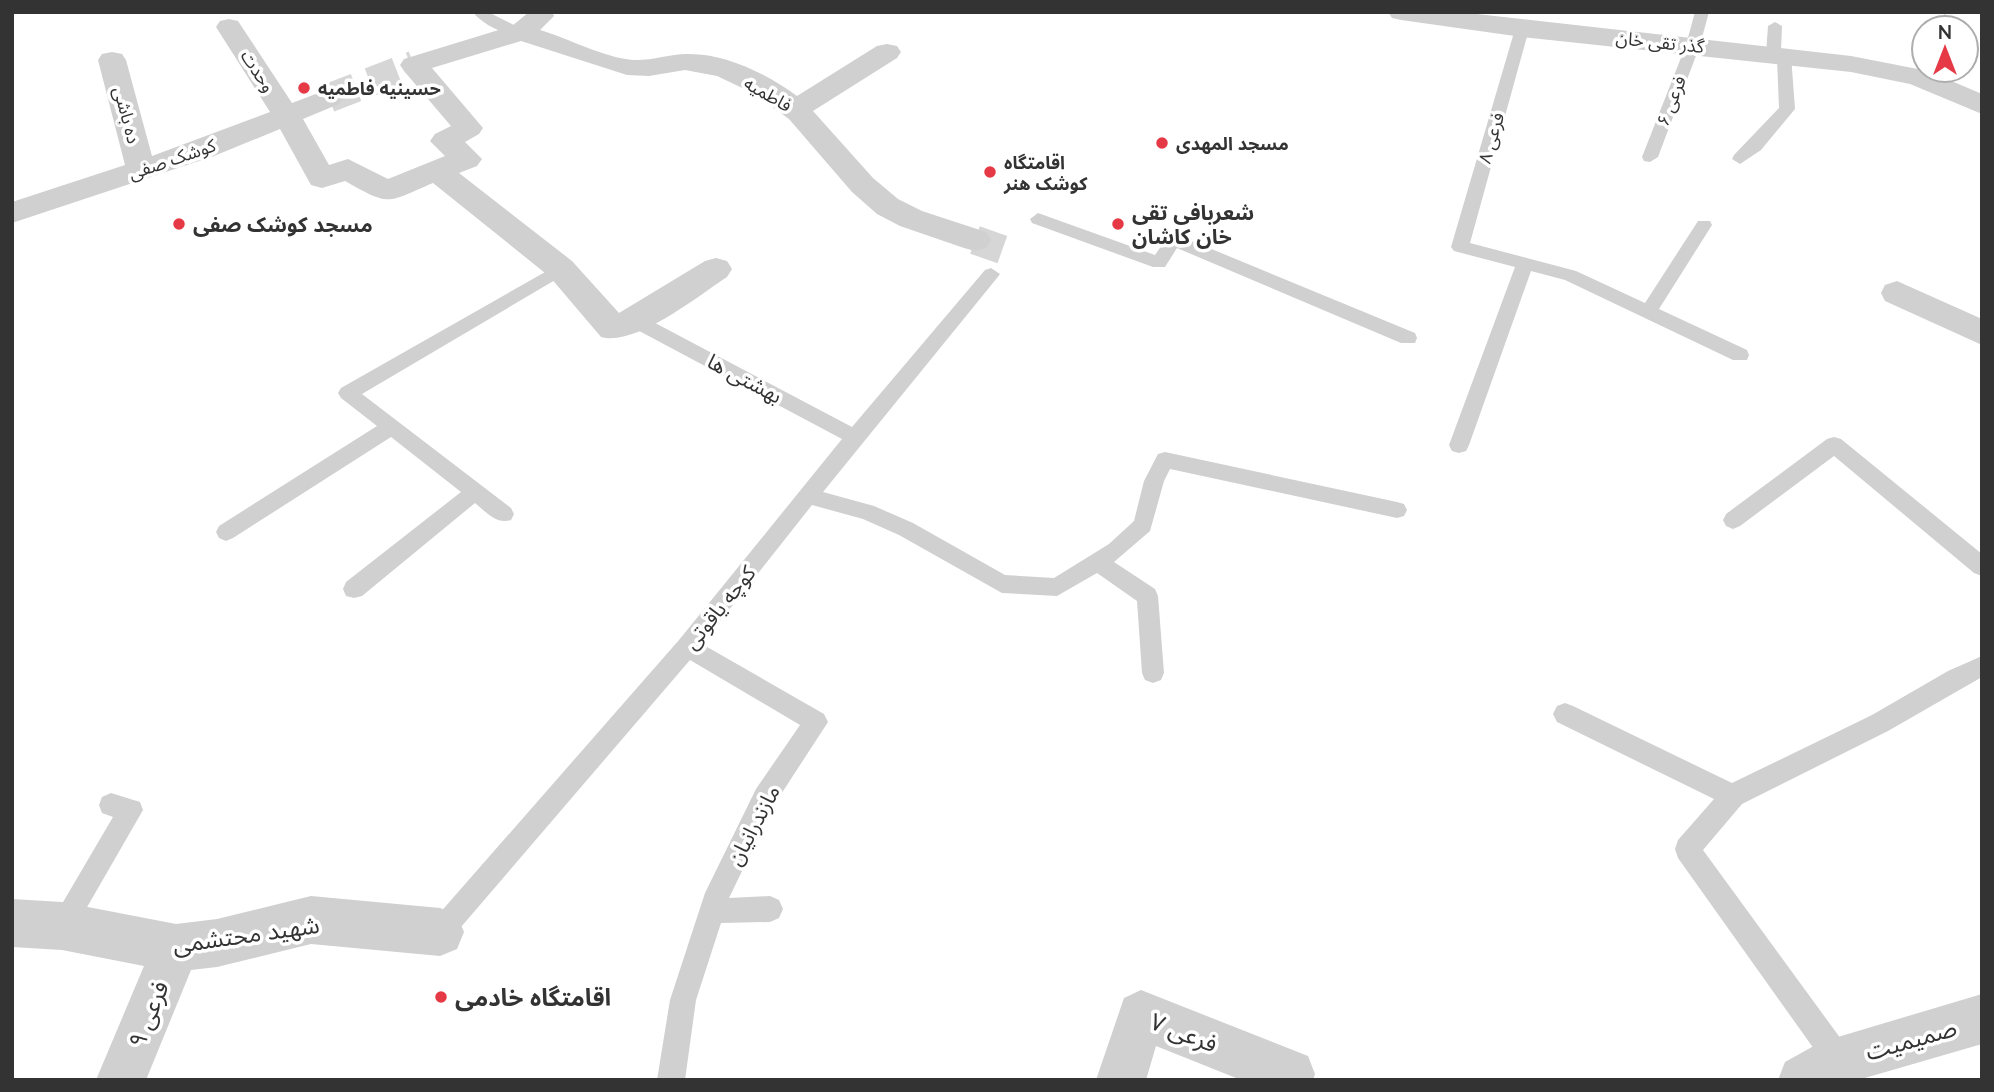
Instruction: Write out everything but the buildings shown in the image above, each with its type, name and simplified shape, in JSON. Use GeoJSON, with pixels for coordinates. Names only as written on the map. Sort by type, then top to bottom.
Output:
{"type":"FeatureCollection","features":[{"type":"Feature","properties":{"kind":"street"},"geometry":{"type":"LineString","coordinates":[[436,170],[467,159],[445,141],[469,128],[414,65],[521,32],[545,12]]}},
{"type":"Feature","properties":{"kind":"street","name":"گذر تقی خان"},"geometry":{"type":"LineString","coordinates":[[1401,12],[1466,17],[1522,29],[1779,54],[1918,77],[1982,105]]}},
{"type":"Feature","properties":{"kind":"street","name":"وحدت"},"geometry":{"type":"LineString","coordinates":[[229,27],[287,116],[322,178],[348,169],[386,191],[436,170]]}},
{"type":"Feature","properties":{"kind":"street","name":"فاطمیه"},"geometry":{"type":"LineString","coordinates":[[521,32],[629,68],[689,62],[709,65],[764,87],[796,109],[814,126],[865,188],[880,201],[901,213],[975,240]]}},
{"type":"Feature","properties":{"kind":"street"},"geometry":{"type":"LineString","coordinates":[[796,109],[887,52]]}},
{"type":"Feature","properties":{"kind":"street","name":"ده باشی"},"geometry":{"type":"LineString","coordinates":[[112,60],[141,170]]}},
{"type":"Feature","properties":{"kind":"street","name":"کوشک صفی"},"geometry":{"type":"LineString","coordinates":[[12,213],[141,170],[329,98]]}},
{"type":"Feature","properties":{"kind":"street"},"geometry":{"type":"LineString","coordinates":[[436,170],[561,268],[613,328],[634,320],[716,269]]}},
{"type":"Feature","properties":{"kind":"street"},"geometry":{"type":"LineString","coordinates":[[1897,293],[1982,333]]}},
{"type":"Feature","properties":{"kind":"street","name":"شهید محتشمی"},"geometry":{"type":"LineString","coordinates":[[12,923],[62,926],[176,948],[217,943],[311,920],[440,932]]}},
{"type":"Feature","properties":{"kind":"street","name":"فرعی ۹"},"geometry":{"type":"LineString","coordinates":[[121,1080],[176,948]]}},
{"type":"Feature","properties":{"kind":"street","name":"فرعی ۷"},"geometry":{"type":"LineString","coordinates":[[1121,1080],[1140,1015],[1290,1074]]}},
{"type":"Feature","properties":{"kind":"street","name":"صمیمیت"},"geometry":{"type":"LineString","coordinates":[[1821,1070],[1982,1018]]}},
{"type":"Feature","properties":{"kind":"lane"},"geometry":{"type":"LineString","coordinates":[[480,12],[485,18],[521,32]]}},
{"type":"Feature","properties":{"kind":"lane","name":"فرعی ۶"},"geometry":{"type":"LineString","coordinates":[[1650,157],[1693,45],[1702,12]]}},
{"type":"Feature","properties":{"kind":"lane"},"geometry":{"type":"LineString","coordinates":[[1740,159],[1787,109],[1774,26]]}},
{"type":"Feature","properties":{"kind":"lane","name":"فرعی ۸"},"geometry":{"type":"LineString","coordinates":[[1522,29],[1460,247],[1525,264]]}},
{"type":"Feature","properties":{"kind":"lane"},"geometry":{"type":"LineString","coordinates":[[1038,219],[1159,263],[1174,240],[1408,338]]}},
{"type":"Feature","properties":{"kind":"lane"},"geometry":{"type":"LineString","coordinates":[[1648,312],[1703,225]]}},
{"type":"Feature","properties":{"kind":"lane"},"geometry":{"type":"LineString","coordinates":[[1459,445],[1525,264],[1570,275],[1740,355]]}},
{"type":"Feature","properties":{"kind":"lane"},"geometry":{"type":"LineString","coordinates":[[503,514],[348,393],[561,268]]}},
{"type":"Feature","properties":{"kind":"lane","name":"کوچه یاقوتی"},"geometry":{"type":"LineString","coordinates":[[440,932],[687,647],[855,437],[991,274]]}},
{"type":"Feature","properties":{"kind":"lane","name":"بهشتی ها"},"geometry":{"type":"LineString","coordinates":[[634,320],[855,437]]}},
{"type":"Feature","properties":{"kind":"lane"},"geometry":{"type":"LineString","coordinates":[[226,532],[390,428]]}},
{"type":"Feature","properties":{"kind":"lane"},"geometry":{"type":"LineString","coordinates":[[1733,520],[1834,445],[1982,567]]}},
{"type":"Feature","properties":{"kind":"lane"},"geometry":{"type":"LineString","coordinates":[[808,496],[867,512],[906,529],[1002,584],[1057,587],[1116,550],[1143,525],[1154,481],[1165,460],[1397,510]]}},
{"type":"Feature","properties":{"kind":"lane"},"geometry":{"type":"LineString","coordinates":[[354,589],[475,492]]}},
{"type":"Feature","properties":{"kind":"lane"},"geometry":{"type":"LineString","coordinates":[[1097,562],[1147,596],[1153,673]]}},
{"type":"Feature","properties":{"kind":"lane","name":"مازندرانیان"},"geometry":{"type":"LineString","coordinates":[[671,1080],[683,1000],[712,911],[765,797],[816,722],[687,647]]}},
{"type":"Feature","properties":{"kind":"lane"},"geometry":{"type":"LineString","coordinates":[[1821,1070],[1687,849],[1733,796],[1880,723],[1956,678],[1982,666]]}},
{"type":"Feature","properties":{"kind":"lane"},"geometry":{"type":"LineString","coordinates":[[1564,714],[1733,796]]}},
{"type":"Feature","properties":{"kind":"lane"},"geometry":{"type":"LineString","coordinates":[[62,926],[131,810],[111,805]]}},
{"type":"Feature","properties":{"kind":"lane"},"geometry":{"type":"LineString","coordinates":[[712,911],[770,909]]}},
{"type":"Feature","properties":{"kind":"tunnel"},"geometry":{"type":"LineString","coordinates":[[329,98],[414,65]]}},
{"type":"Feature","properties":{"kind":"tunnel"},"geometry":{"type":"LineString","coordinates":[[975,240],[1009,252]]}},
{"type":"Feature","properties":{"kind":"place","name":"حسینیه فاطمیه"},"geometry":{"type":"Point","coordinates":[304,88]}},
{"type":"Feature","properties":{"kind":"place","name":"مسجد المهدی"},"geometry":{"type":"Point","coordinates":[1162,143]}},
{"type":"Feature","properties":{"kind":"place","name":"اقامتگاه کوشک هنر"},"geometry":{"type":"Point","coordinates":[990,172]}},
{"type":"Feature","properties":{"kind":"place","name":"مسجد کوشک صفی"},"geometry":{"type":"Point","coordinates":[179,224]}},
{"type":"Feature","properties":{"kind":"place","name":"شعربافی تقی خان کاشان"},"geometry":{"type":"Point","coordinates":[1118,224]}},
{"type":"Feature","properties":{"kind":"place","name":"اقامتگاه خادمی"},"geometry":{"type":"Point","coordinates":[441,997]}}]}
